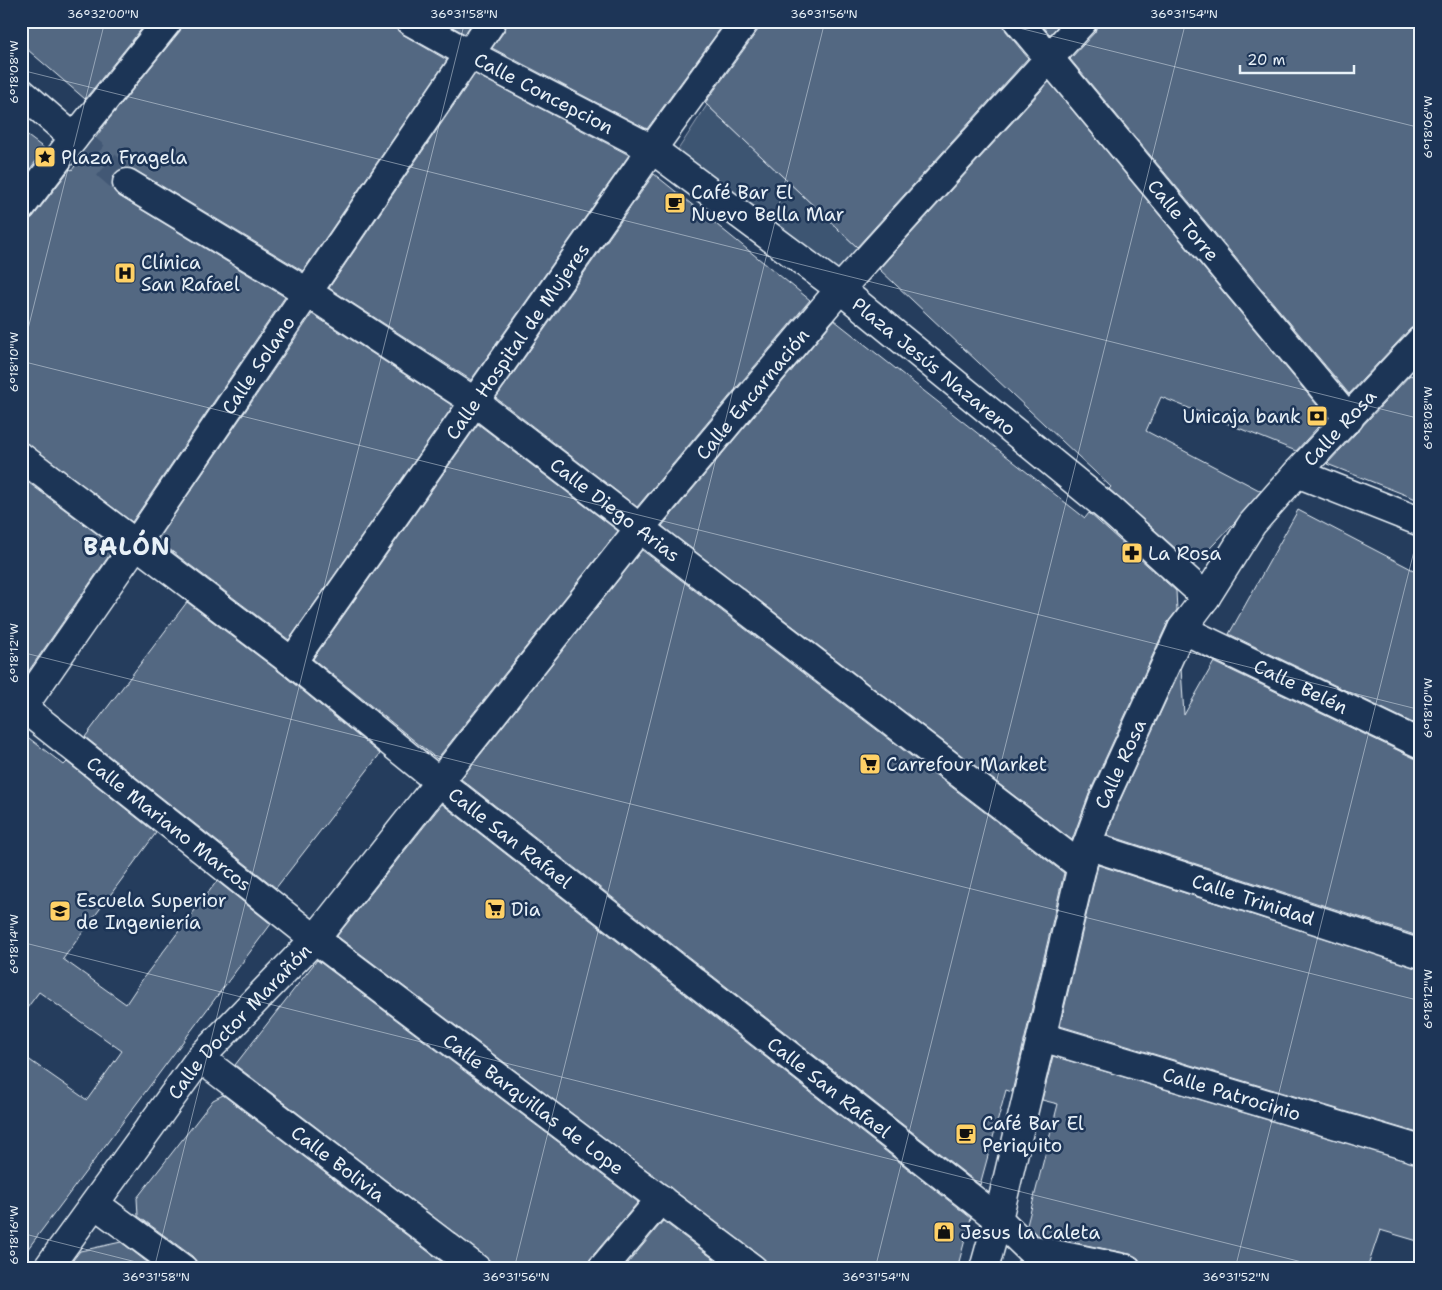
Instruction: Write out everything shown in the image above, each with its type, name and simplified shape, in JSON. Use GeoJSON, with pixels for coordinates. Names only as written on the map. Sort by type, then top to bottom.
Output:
{"type":"FeatureCollection","features":[{"type":"Feature","properties":{"kind":"street"},"geometry":{"type":"LineString","coordinates":[[21,207],[168,21]]}},
{"type":"Feature","properties":{"kind":"street","name":"Calle Concepcion"},"geometry":{"type":"LineString","coordinates":[[410,21],[469,54],[652,149]]}},
{"type":"Feature","properties":{"kind":"street","name":"Calle Solano"},"geometry":{"type":"LineString","coordinates":[[22,707],[136,544],[492,21]]}},
{"type":"Feature","properties":{"kind":"street","name":"Calle Hospital de Mujeres"},"geometry":{"type":"LineString","coordinates":[[292,662],[652,149],[745,21]]}},
{"type":"Feature","properties":{"kind":"street","name":"Calle Torre"},"geometry":{"type":"LineString","coordinates":[[1018,21],[1349,419]]}},
{"type":"Feature","properties":{"kind":"street","name":"Calle Encarnación"},"geometry":{"type":"LineString","coordinates":[[438,781],[639,529],[840,289],[1083,21]]}},
{"type":"Feature","properties":{"kind":"street"},"geometry":{"type":"LineString","coordinates":[[21,92],[74,138]]}},
{"type":"Feature","properties":{"kind":"street","name":"Plaza Jesús Nazareno"},"geometry":{"type":"LineString","coordinates":[[652,149],[840,289],[1109,509],[1206,597]]}},
{"type":"Feature","properties":{"kind":"street","name":"Calle Diego Arias"},"geometry":{"type":"LineString","coordinates":[[127,183],[308,292],[475,402],[639,529],[1085,856]]}},
{"type":"Feature","properties":{"kind":"street","name":"Calle Rosa"},"geometry":{"type":"LineString","coordinates":[[984,1269],[998,1219],[1085,856],[1103,801],[1182,629],[1206,597],[1252,524],[1297,473],[1415,354]]}},
{"type":"Feature","properties":{"kind":"street","name":"Calle San Rafael"},"geometry":{"type":"LineString","coordinates":[[21,457],[292,662],[438,781],[998,1219],[1029,1249],[1127,1269]]}},
{"type":"Feature","properties":{"kind":"street"},"geometry":{"type":"LineString","coordinates":[[1297,473],[1421,522]]}},
{"type":"Feature","properties":{"kind":"street","name":"Calle Belén"},"geometry":{"type":"LineString","coordinates":[[1182,629],[1421,744]]}},
{"type":"Feature","properties":{"kind":"street","name":"Calle Mariano Marcos"},"geometry":{"type":"LineString","coordinates":[[22,707],[315,939]]}},
{"type":"Feature","properties":{"kind":"street","name":"Calle Doctor Marañón"},"geometry":{"type":"LineString","coordinates":[[47,1269],[200,1058],[315,939],[438,781]]}},
{"type":"Feature","properties":{"kind":"street","name":"Calle Trinidad"},"geometry":{"type":"LineString","coordinates":[[1085,856],[1421,954]]}},
{"type":"Feature","properties":{"kind":"street","name":"Calle Barquillas de Lope"},"geometry":{"type":"LineString","coordinates":[[315,939],[753,1269]]}},
{"type":"Feature","properties":{"kind":"street","name":"Calle Patrocinio"},"geometry":{"type":"LineString","coordinates":[[1042,1037],[1421,1150]]}},
{"type":"Feature","properties":{"kind":"street","name":"Calle Bolivia"},"geometry":{"type":"LineString","coordinates":[[200,1058],[477,1269]]}},
{"type":"Feature","properties":{"kind":"street"},"geometry":{"type":"LineString","coordinates":[[602,1269],[661,1199]]}},
{"type":"Feature","properties":{"kind":"street"},"geometry":{"type":"LineString","coordinates":[[95,1204],[183,1269]]}},
{"type":"Feature","properties":{"kind":"shaded area"},"geometry":{"type":"Polygon","coordinates":[[[707,105],[859,249],[831,282],[670,162],[707,105]]]}},
{"type":"Feature","properties":{"kind":"building"},"geometry":{"type":"Polygon","coordinates":[[[21,21],[148,21],[85,99],[21,44],[21,21]]]}},
{"type":"Feature","properties":{"kind":"building","name":"Clínica San Rafael"},"geometry":{"type":"Polygon","coordinates":[[[183,21],[394,21],[396,29],[402,34],[447,60],[303,271],[135,170],[127,167],[120,169],[114,175],[111,183],[114,191],[119,196],[285,297],[132,522],[30,445],[21,442],[21,222],[33,217],[70,169],[72,170],[109,119],[180,31],[183,21]]]}},
{"type":"Feature","properties":{"kind":"building"},"geometry":{"type":"Polygon","coordinates":[[[442,21],[473,21],[465,34],[442,21]]]}},
{"type":"Feature","properties":{"kind":"building"},"geometry":{"type":"Polygon","coordinates":[[[507,21],[726,21],[647,129],[492,48],[505,30],[507,21]]]}},
{"type":"Feature","properties":{"kind":"building"},"geometry":{"type":"Polygon","coordinates":[[[760,21],[1003,21],[1006,31],[1028,58],[857,247],[705,103],[758,30],[760,21]]]}},
{"type":"Feature","properties":{"kind":"building"},"geometry":{"type":"Polygon","coordinates":[[[1039,21],[1062,21],[1050,35],[1039,21]]]}},
{"type":"Feature","properties":{"kind":"building"},"geometry":{"type":"Polygon","coordinates":[[[1098,21],[1421,21],[1421,324],[1410,329],[1349,394],[1070,59],[1095,32],[1098,21]]]}},
{"type":"Feature","properties":{"kind":"building"},"geometry":{"type":"Polygon","coordinates":[[[475,74],[629,155],[471,380],[329,288],[475,74]]]}},
{"type":"Feature","properties":{"kind":"building"},"geometry":{"type":"Polygon","coordinates":[[[1049,82],[1327,417],[1296,451],[1161,397],[1146,431],[1261,491],[1235,522],[1194,565],[1109,489],[1111,487],[879,269],[1049,82]]]}},
{"type":"Feature","properties":{"kind":"building"},"geometry":{"type":"Polygon","coordinates":[[[21,131],[45,149],[21,181],[21,131]]]}},
{"type":"Feature","properties":{"kind":"building"},"geometry":{"type":"Polygon","coordinates":[[[654,174],[810,300],[637,507],[496,398],[654,174]]]}},
{"type":"Feature","properties":{"kind":"building"},"geometry":{"type":"Polygon","coordinates":[[[312,314],[453,406],[289,640],[157,540],[312,314]]]}},
{"type":"Feature","properties":{"kind":"building"},"geometry":{"type":"Polygon","coordinates":[[[834,320],[1085,518],[1089,513],[1176,591],[1177,610],[1168,622],[1089,794],[1072,840],[662,526],[834,320]]]}},
{"type":"Feature","properties":{"kind":"building"},"geometry":{"type":"Polygon","coordinates":[[[1410,375],[1421,378],[1421,501],[1327,464],[1410,375]]]}},
{"type":"Feature","properties":{"kind":"building"},"geometry":{"type":"Polygon","coordinates":[[[478,424],[618,531],[437,759],[313,659],[478,424]]]}},
{"type":"Feature","properties":{"kind":"building"},"geometry":{"type":"Polygon","coordinates":[[[21,477],[115,547],[21,682],[21,477]]]}},
{"type":"Feature","properties":{"kind":"building"},"geometry":{"type":"Polygon","coordinates":[[[1298,510],[1421,574],[1421,727],[1229,634],[1298,510]]]}},
{"type":"Feature","properties":{"kind":"building"},"geometry":{"type":"Polygon","coordinates":[[[642,550],[1064,873],[1012,1092],[1006,1090],[980,1185],[461,779],[642,550]]]}},
{"type":"Feature","properties":{"kind":"building"},"geometry":{"type":"Polygon","coordinates":[[[187,602],[282,674],[380,754],[276,888],[85,737],[187,602]]]}},
{"type":"Feature","properties":{"kind":"building"},"geometry":{"type":"Polygon","coordinates":[[[1214,662],[1414,758],[1421,759],[1421,937],[1107,835],[1117,807],[1181,668],[1184,715],[1214,662]]]}},
{"type":"Feature","properties":{"kind":"building"},"geometry":{"type":"Polygon","coordinates":[[[21,732],[64,765],[67,762],[156,833],[63,959],[126,1004],[144,977],[217,881],[271,924],[21,1258],[21,1054],[87,1100],[122,1051],[39,992],[21,1016],[21,732]]]}},
{"type":"Feature","properties":{"kind":"building"},"geometry":{"type":"Polygon","coordinates":[[[442,804],[971,1218],[957,1269],[768,1269],[767,1262],[762,1257],[337,936],[442,804]]]}},
{"type":"Feature","properties":{"kind":"building"},"geometry":{"type":"Polygon","coordinates":[[[1098,865],[1421,969],[1421,1134],[1060,1026],[1098,865]]]}},
{"type":"Feature","properties":{"kind":"building"},"geometry":{"type":"Polygon","coordinates":[[[317,960],[638,1202],[590,1259],[587,1269],[492,1269],[491,1263],[486,1257],[235,1065],[317,960]]]}},
{"type":"Feature","properties":{"kind":"building"},"geometry":{"type":"Polygon","coordinates":[[[1053,1056],[1421,1165],[1421,1242],[1380,1230],[1367,1269],[1142,1269],[1142,1264],[1138,1258],[1130,1254],[1037,1235],[1027,1225],[1058,1104],[1042,1100],[1053,1056]]]}},
{"type":"Feature","properties":{"kind":"building"},"geometry":{"type":"Polygon","coordinates":[[[223,1095],[451,1269],[198,1269],[197,1262],[192,1256],[138,1216],[137,1198],[213,1100],[223,1095]]]}},
{"type":"Feature","properties":{"kind":"building"},"geometry":{"type":"Polygon","coordinates":[[[663,1221],[727,1269],[623,1269],[663,1221]]]}},
{"type":"Feature","properties":{"kind":"building"},"geometry":{"type":"Polygon","coordinates":[[[121,1242],[156,1269],[66,1269],[80,1251],[121,1242]]]}},
{"type":"Feature","properties":{"kind":"building"},"geometry":{"type":"Polygon","coordinates":[[[1018,1260],[1026,1264],[1048,1269],[1016,1269],[1018,1260]]]}},
{"type":"Feature","properties":{"kind":"tunnel"},"geometry":{"type":"LineString","coordinates":[[74,138],[127,183]]}},
{"type":"Feature","properties":{"kind":"place","name":"Plaza Fragela"},"geometry":{"type":"Point","coordinates":[45,157]}},
{"type":"Feature","properties":{"kind":"place","name":"Café Bar El Nuevo Bella Mar"},"geometry":{"type":"Point","coordinates":[675,203]}},
{"type":"Feature","properties":{"kind":"place","name":"Clínica San Rafael"},"geometry":{"type":"Point","coordinates":[125,273]}},
{"type":"Feature","properties":{"kind":"place","name":"Unicaja bank"},"geometry":{"type":"Point","coordinates":[1317,416]}},
{"type":"Feature","properties":{"kind":"place","name":"La Rosa"},"geometry":{"type":"Point","coordinates":[1132,553]}},
{"type":"Feature","properties":{"kind":"place","name":"Carrefour Market"},"geometry":{"type":"Point","coordinates":[870,764]}},
{"type":"Feature","properties":{"kind":"place","name":"Dia"},"geometry":{"type":"Point","coordinates":[495,909]}},
{"type":"Feature","properties":{"kind":"place","name":"Escuela Superior de Ingeniería"},"geometry":{"type":"Point","coordinates":[60,911]}},
{"type":"Feature","properties":{"kind":"place","name":"Café Bar El Periquito"},"geometry":{"type":"Point","coordinates":[966,1134]}},
{"type":"Feature","properties":{"kind":"place","name":"Jesus la Caleta"},"geometry":{"type":"Point","coordinates":[944,1232]}},
{"type":"Feature","properties":{"kind":"district","name":"BALÓN"},"geometry":{"type":"Point","coordinates":[127,547]}}]}
